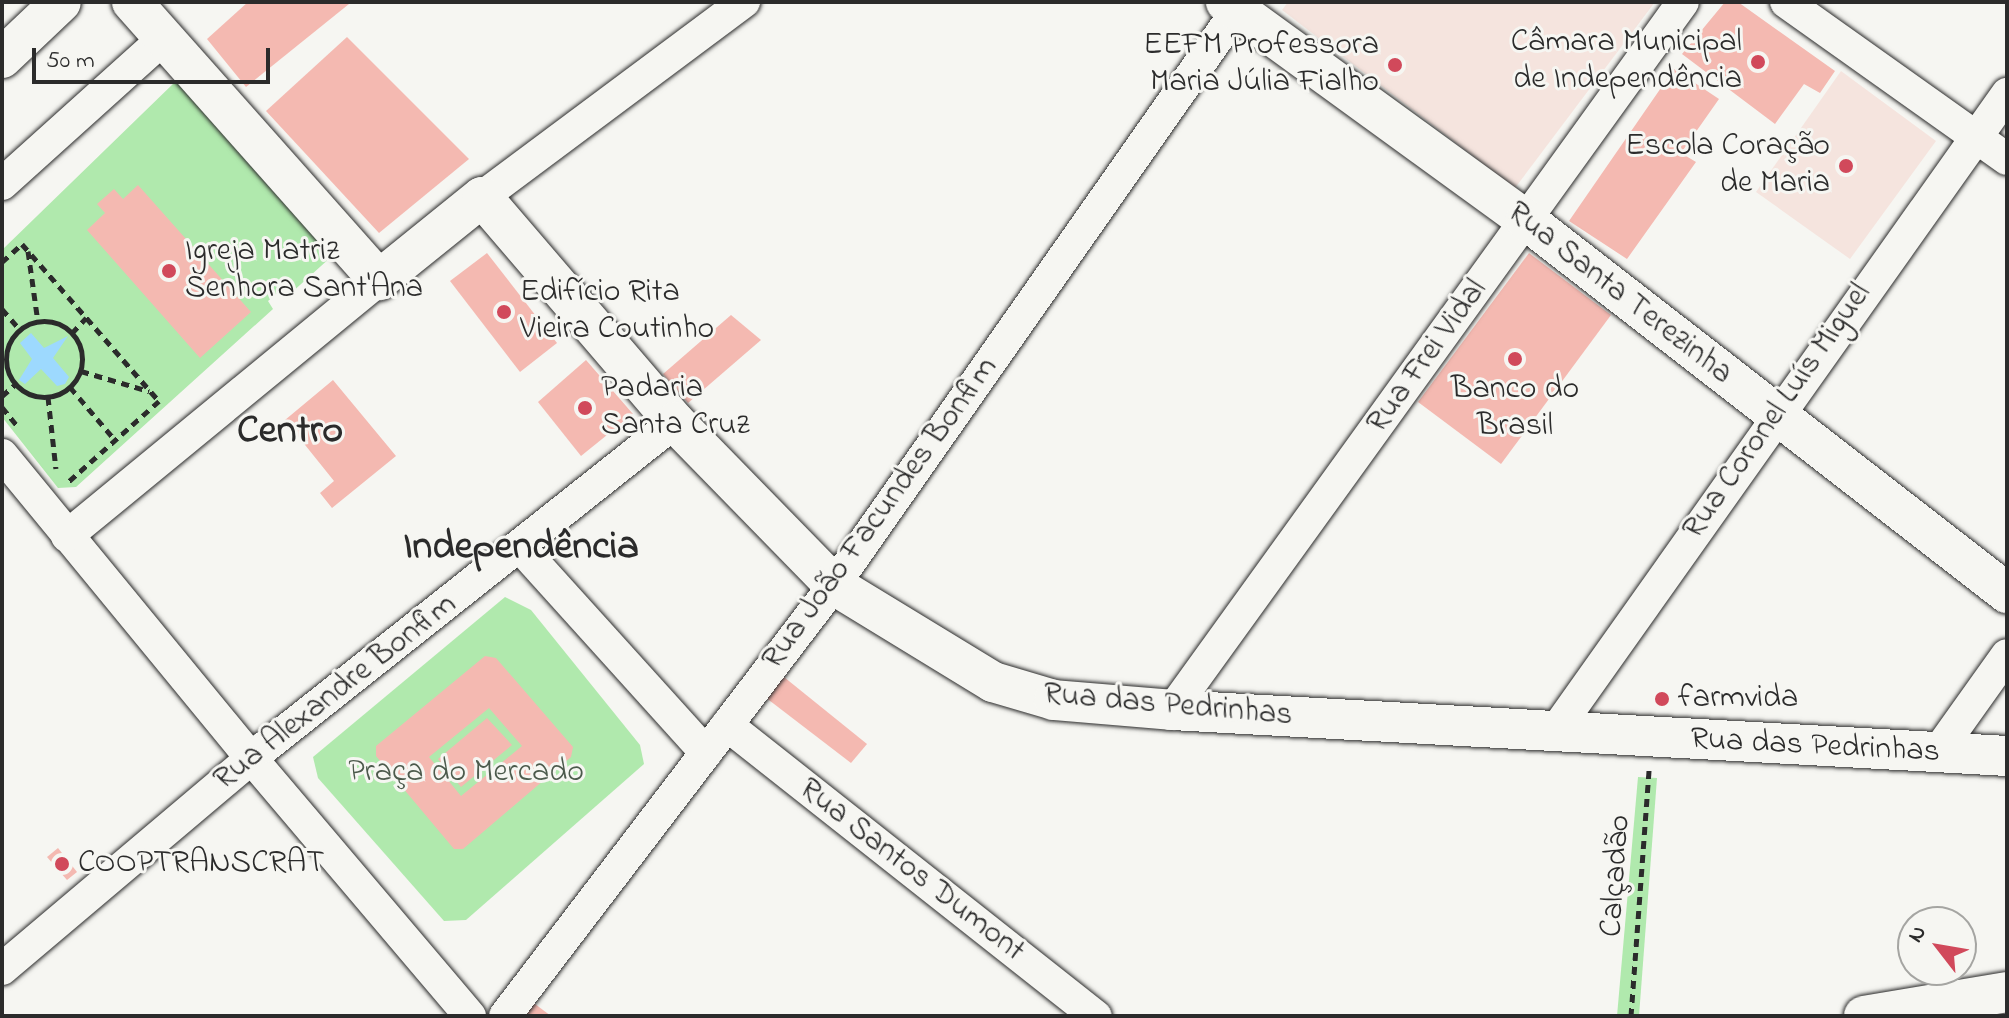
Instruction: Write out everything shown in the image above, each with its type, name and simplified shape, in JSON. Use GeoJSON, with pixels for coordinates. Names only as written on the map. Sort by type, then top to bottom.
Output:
{"type":"FeatureCollection","features":[{"type":"Feature","properties":{"kind":"main road"},"geometry":{"type":"LineString","coordinates":[[2,58],[61,2]]}},
{"type":"Feature","properties":{"kind":"main road"},"geometry":{"type":"LineString","coordinates":[[132,2],[379,280],[482,197]]}},
{"type":"Feature","properties":{"kind":"main road","name":"Rua Santa Terezinha"},"geometry":{"type":"LineString","coordinates":[[1235,5],[1526,220],[1773,415],[2007,593]]}},
{"type":"Feature","properties":{"kind":"main road","name":"Rua das Pedrinhas"},"geometry":{"type":"LineString","coordinates":[[482,197],[675,422],[834,585],[993,682],[1054,700],[1172,710],[1553,734],[2007,756]]}},
{"type":"Feature","properties":{"kind":"main road"},"geometry":{"type":"LineString","coordinates":[[1864,1016],[2007,992]]}},
{"type":"Feature","properties":{"kind":"street"},"geometry":{"type":"LineString","coordinates":[[482,197],[744,2]]}},
{"type":"Feature","properties":{"kind":"street","name":"Rua Frei Vidal"},"geometry":{"type":"LineString","coordinates":[[1172,710],[1683,2]]}},
{"type":"Feature","properties":{"kind":"street"},"geometry":{"type":"LineString","coordinates":[[1786,2],[2007,159]]}},
{"type":"Feature","properties":{"kind":"street","name":"Rua João Facundes Bonfim"},"geometry":{"type":"LineString","coordinates":[[505,1016],[834,585],[1235,5]]}},
{"type":"Feature","properties":{"kind":"street"},"geometry":{"type":"LineString","coordinates":[[2,184],[164,38]]}},
{"type":"Feature","properties":{"kind":"street","name":"Rua Coronel Luís Miguel"},"geometry":{"type":"LineString","coordinates":[[1553,734],[1773,415],[2007,94]]}},
{"type":"Feature","properties":{"kind":"street"},"geometry":{"type":"LineString","coordinates":[[67,536],[379,280]]}},
{"type":"Feature","properties":{"kind":"street","name":"Rua Alexandre Bonfim"},"geometry":{"type":"LineString","coordinates":[[2,969],[252,759],[521,548],[675,422]]}},
{"type":"Feature","properties":{"kind":"street"},"geometry":{"type":"LineString","coordinates":[[16,448],[67,536],[470,1016]]}},
{"type":"Feature","properties":{"kind":"street"},"geometry":{"type":"LineString","coordinates":[[521,548],[706,753]]}},
{"type":"Feature","properties":{"kind":"street"},"geometry":{"type":"LineString","coordinates":[[1937,753],[2007,655]]}},
{"type":"Feature","properties":{"kind":"street","name":"Rua Santos Dumont"},"geometry":{"type":"LineString","coordinates":[[727,725],[1096,1016]]}},
{"type":"Feature","properties":{"kind":"path"},"geometry":{"type":"LineString","coordinates":[[2,262],[22,244],[159,401],[65,485],[47,463]]}},
{"type":"Feature","properties":{"kind":"path"},"geometry":{"type":"LineString","coordinates":[[28,250],[38,322]]}},
{"type":"Feature","properties":{"kind":"path"},"geometry":{"type":"LineString","coordinates":[[2,309],[20,330]]}},
{"type":"Feature","properties":{"kind":"path"},"geometry":{"type":"LineString","coordinates":[[72,333],[86,318]]}},
{"type":"Feature","properties":{"kind":"path"},"geometry":{"type":"LineString","coordinates":[[16,384],[5,345],[20,330],[38,322],[72,333]]}},
{"type":"Feature","properties":{"kind":"path"},"geometry":{"type":"LineString","coordinates":[[16,384],[48,397],[70,387],[81,371],[72,333]]}},
{"type":"Feature","properties":{"kind":"path"},"geometry":{"type":"LineString","coordinates":[[81,371],[150,391]]}},
{"type":"Feature","properties":{"kind":"path"},"geometry":{"type":"LineString","coordinates":[[2,396],[16,384]]}},
{"type":"Feature","properties":{"kind":"path"},"geometry":{"type":"LineString","coordinates":[[70,387],[116,441]]}},
{"type":"Feature","properties":{"kind":"path"},"geometry":{"type":"LineString","coordinates":[[48,397],[56,474]]}},
{"type":"Feature","properties":{"kind":"path"},"geometry":{"type":"LineString","coordinates":[[2,407],[16,448]]}},
{"type":"Feature","properties":{"kind":"path","name":"Calçadão"},"geometry":{"type":"LineString","coordinates":[[1631,1016],[1651,739]]}},
{"type":"Feature","properties":{"kind":"shaded area"},"geometry":{"type":"Polygon","coordinates":[[[1288,2],[1655,2],[1515,188],[1282,10],[1288,2]]]}},
{"type":"Feature","properties":{"kind":"shaded area","name":"Escola Coração de Maria"},"geometry":{"type":"Polygon","coordinates":[[[1841,71],[1936,141],[1850,259],[1756,192],[1841,71]]]}},
{"type":"Feature","properties":{"kind":"green space"},"geometry":{"type":"Polygon","coordinates":[[[176,81],[330,247],[331,257],[290,294],[284,287],[268,301],[273,309],[76,487],[58,488],[2,417],[2,250],[176,81]]]}},
{"type":"Feature","properties":{"kind":"green space","name":"Praça do Mercado"},"geometry":{"type":"Polygon","coordinates":[[[505,597],[531,610],[640,745],[644,764],[466,920],[444,921],[318,778],[313,757],[505,597]]]}},
{"type":"Feature","properties":{"kind":"green space"},"geometry":{"type":"Polygon","coordinates":[[[1638,777],[1657,778],[1639,1016],[1617,1016],[1638,777]]]}},
{"type":"Feature","properties":{"kind":"water"},"geometry":{"type":"Polygon","coordinates":[[[31,333],[44,348],[68,336],[53,358],[69,377],[65,384],[57,386],[41,369],[25,384],[19,380],[32,359],[20,343],[31,333]]]}},
{"type":"Feature","properties":{"kind":"building"},"geometry":{"type":"Polygon","coordinates":[[[248,2],[349,4],[246,87],[207,39],[248,2]]]}},
{"type":"Feature","properties":{"kind":"building","name":"Câmara Municipal de Independência"},"geometry":{"type":"Polygon","coordinates":[[[1725,2],[1738,2],[1835,71],[1820,93],[1804,84],[1775,124],[1682,54],[1725,2]]]}},
{"type":"Feature","properties":{"kind":"building"},"geometry":{"type":"Polygon","coordinates":[[[347,37],[469,159],[379,233],[266,111],[347,37]]]}},
{"type":"Feature","properties":{"kind":"building"},"geometry":{"type":"Polygon","coordinates":[[[1674,69],[1719,99],[1681,153],[1696,162],[1627,259],[1569,221],[1674,69]]]}},
{"type":"Feature","properties":{"kind":"building","name":"Igreja Matriz Senhora Sant'Ana"},"geometry":{"type":"Polygon","coordinates":[[[138,185],[251,312],[200,358],[87,230],[105,213],[97,204],[114,189],[123,199],[138,185]]]}},
{"type":"Feature","properties":{"kind":"building","name":"Edifício Rita Vieira Coutinho"},"geometry":{"type":"Polygon","coordinates":[[[487,253],[557,343],[520,372],[450,281],[487,253]]]}},
{"type":"Feature","properties":{"kind":"building","name":"Banco do Brasil"},"geometry":{"type":"Polygon","coordinates":[[[1529,253],[1611,315],[1501,464],[1418,402],[1529,253]]]}},
{"type":"Feature","properties":{"kind":"building"},"geometry":{"type":"Polygon","coordinates":[[[731,315],[761,340],[688,403],[663,374],[731,315]]]}},
{"type":"Feature","properties":{"kind":"building","name":"Padaria Santa Cruz"},"geometry":{"type":"Polygon","coordinates":[[[586,360],[633,414],[581,456],[538,402],[586,360]]]}},
{"type":"Feature","properties":{"kind":"building"},"geometry":{"type":"Polygon","coordinates":[[[333,380],[396,456],[332,508],[320,493],[334,481],[285,420],[333,380]]]}},
{"type":"Feature","properties":{"kind":"building"},"geometry":{"type":"Polygon","coordinates":[[[485,656],[496,658],[573,747],[571,757],[463,849],[454,849],[376,756],[376,746],[485,656]],[[489,708],[429,757],[461,796],[522,746],[489,708]]]}},
{"type":"Feature","properties":{"kind":"building"},"geometry":{"type":"Polygon","coordinates":[[[779,673],[867,744],[851,763],[761,694],[779,673]]]}},
{"type":"Feature","properties":{"kind":"building"},"geometry":{"type":"Polygon","coordinates":[[[487,718],[512,745],[461,787],[438,759],[487,718]]]}},
{"type":"Feature","properties":{"kind":"building","name":"COOPTRANSCRAT"},"geometry":{"type":"Polygon","coordinates":[[[58,848],[77,872],[67,880],[47,857],[58,848]]]}},
{"type":"Feature","properties":{"kind":"building"},"geometry":{"type":"Polygon","coordinates":[[[531,1001],[551,1016],[521,1016],[531,1001]]]}},
{"type":"Feature","properties":{"kind":"place","name":"Câmara Municipal de Independência"},"geometry":{"type":"Point","coordinates":[1758,62]}},
{"type":"Feature","properties":{"kind":"place","name":"EEFM Professora Maria Júlia Fialho"},"geometry":{"type":"Point","coordinates":[1395,65]}},
{"type":"Feature","properties":{"kind":"place","name":"Escola Coração de Maria"},"geometry":{"type":"Point","coordinates":[1846,166]}},
{"type":"Feature","properties":{"kind":"place","name":"Igreja Matriz Senhora Sant'Ana"},"geometry":{"type":"Point","coordinates":[169,271]}},
{"type":"Feature","properties":{"kind":"place","name":"Edifício Rita Vieira Coutinho"},"geometry":{"type":"Point","coordinates":[504,312]}},
{"type":"Feature","properties":{"kind":"place","name":"Banco do Brasil"},"geometry":{"type":"Point","coordinates":[1515,359]}},
{"type":"Feature","properties":{"kind":"place","name":"Padaria Santa Cruz"},"geometry":{"type":"Point","coordinates":[585,408]}},
{"type":"Feature","properties":{"kind":"place","name":"farmvida"},"geometry":{"type":"Point","coordinates":[1662,699]}},
{"type":"Feature","properties":{"kind":"place","name":"COOPTRANSCRAT"},"geometry":{"type":"Point","coordinates":[62,864]}},
{"type":"Feature","properties":{"kind":"district","name":"Centro"},"geometry":{"type":"Point","coordinates":[290,432]}},
{"type":"Feature","properties":{"kind":"district","name":"Independência"},"geometry":{"type":"Point","coordinates":[521,548]}}]}
